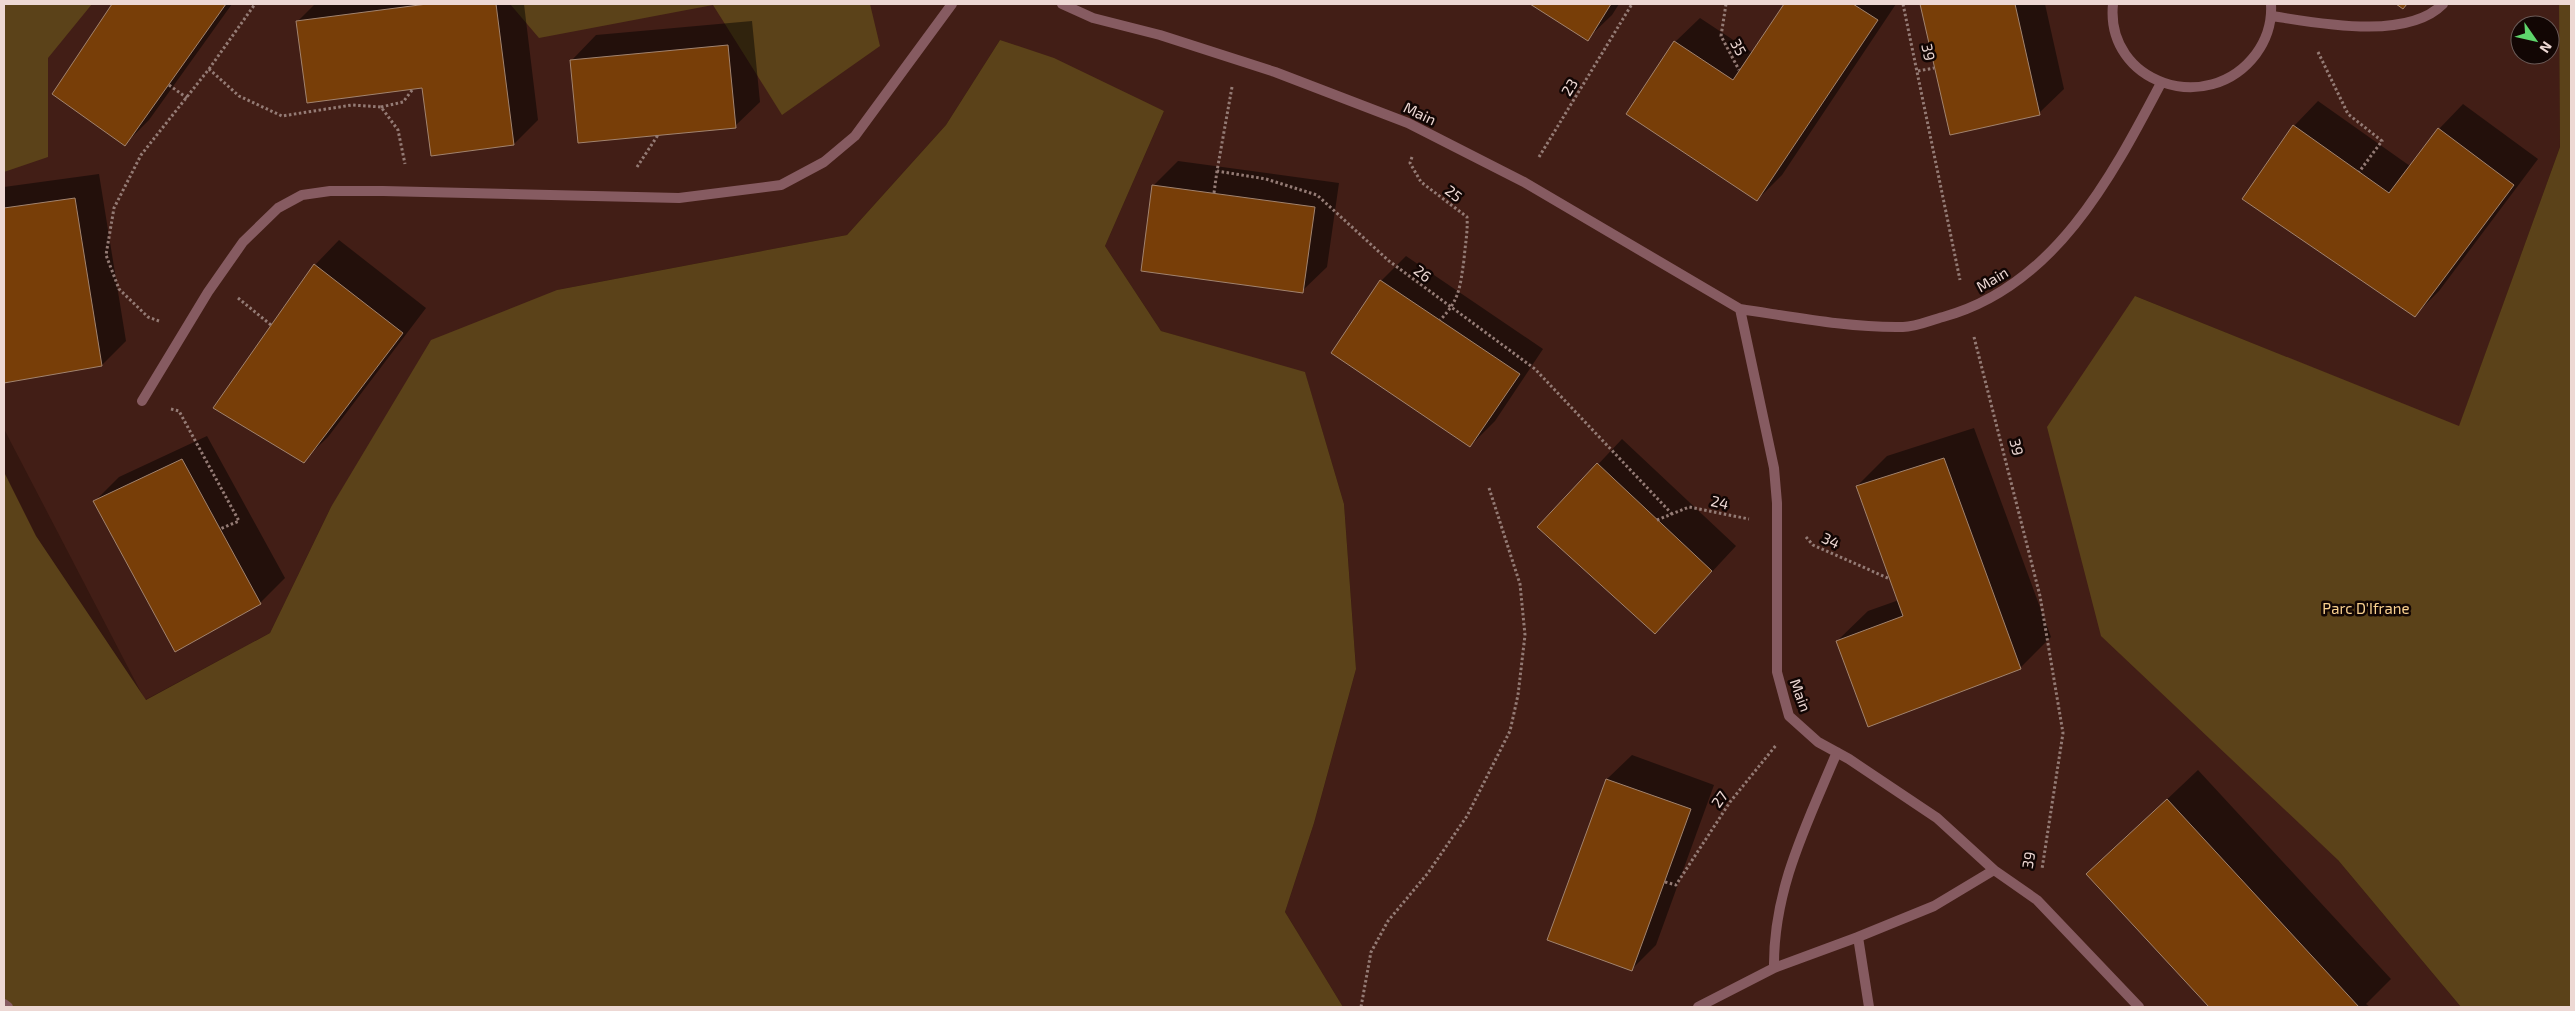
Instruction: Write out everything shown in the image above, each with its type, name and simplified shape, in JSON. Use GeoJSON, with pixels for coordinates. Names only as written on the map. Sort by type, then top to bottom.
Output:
{"type":"FeatureCollection","features":[{"type":"Feature","properties":{"kind":"lane"},"geometry":{"type":"LineString","coordinates":[[142,401],[242,242],[278,208],[302,195],[330,191],[410,191],[679,198],[781,185],[824,162],[854,136],[952,4]]}},
{"type":"Feature","properties":{"kind":"lane","name":"Main"},"geometry":{"type":"LineString","coordinates":[[1062,4],[1093,18],[1160,35],[1237,60],[1408,123],[1524,182],[1740,309],[1840,323],[1904,327],[1967,311],[1995,298],[2030,273],[2058,246],[2098,194],[2160,82]]}},
{"type":"Feature","properties":{"kind":"lane"},"geometry":{"type":"LineString","coordinates":[[2113,4],[2116,34],[2126,54],[2142,71],[2160,82],[2190,88],[2220,84],[2245,68],[2263,44],[2272,16],[2271,4]]}},
{"type":"Feature","properties":{"kind":"lane"},"geometry":{"type":"LineString","coordinates":[[2272,16],[2327,25],[2390,25],[2420,20],[2443,4]]}},
{"type":"Feature","properties":{"kind":"lane","name":"Main"},"geometry":{"type":"LineString","coordinates":[[1740,309],[1774,468],[1777,503],[1777,672],[1789,716],[1818,742],[1837,752],[1937,818],[1994,870]]}},
{"type":"Feature","properties":{"kind":"lane"},"geometry":{"type":"LineString","coordinates":[[1774,968],[1774,937],[1778,910],[1790,867],[1837,752]]}},
{"type":"Feature","properties":{"kind":"lane"},"geometry":{"type":"LineString","coordinates":[[1698,1007],[1774,968],[1934,906],[1994,870]]}},
{"type":"Feature","properties":{"kind":"lane","name":"39"},"geometry":{"type":"LineString","coordinates":[[1994,870],[2037,900],[2139,1007]]}},
{"type":"Feature","properties":{"kind":"lane"},"geometry":{"type":"LineString","coordinates":[[1858,937],[1869,1007]]}},
{"type":"Feature","properties":{"kind":"lane"},"geometry":{"type":"LineString","coordinates":[[4,1004],[8,1007]]}},
{"type":"Feature","properties":{"kind":"path"},"geometry":{"type":"LineString","coordinates":[[185,330],[148,317],[119,289],[106,255],[114,208],[141,155],[209,69],[255,4]]}},
{"type":"Feature","properties":{"kind":"path","name":"23"},"geometry":{"type":"LineString","coordinates":[[1524,182],[1632,4]]}},
{"type":"Feature","properties":{"kind":"path","name":"35"},"geometry":{"type":"LineString","coordinates":[[1726,4],[1721,36],[1739,70]]}},
{"type":"Feature","properties":{"kind":"path","name":"39"},"geometry":{"type":"LineString","coordinates":[[1904,4],[1967,311],[2040,596],[2063,733],[2037,900]]}},
{"type":"Feature","properties":{"kind":"path"},"geometry":{"type":"LineString","coordinates":[[2310,46],[2318,52],[2348,114],[2382,141],[2359,172]]}},
{"type":"Feature","properties":{"kind":"path"},"geometry":{"type":"LineString","coordinates":[[1214,193],[1237,60]]}},
{"type":"Feature","properties":{"kind":"path"},"geometry":{"type":"LineString","coordinates":[[1918,71],[1934,68]]}},
{"type":"Feature","properties":{"kind":"path"},"geometry":{"type":"LineString","coordinates":[[209,69],[239,96],[282,116],[352,105],[381,107],[403,102],[413,89]]}},
{"type":"Feature","properties":{"kind":"path"},"geometry":{"type":"LineString","coordinates":[[169,85],[187,98]]}},
{"type":"Feature","properties":{"kind":"path"},"geometry":{"type":"LineString","coordinates":[[381,107],[398,130],[410,191]]}},
{"type":"Feature","properties":{"kind":"path","name":"25"},"geometry":{"type":"LineString","coordinates":[[1424,131],[1410,162],[1422,182],[1467,217],[1468,233],[1461,288],[1451,309]]}},
{"type":"Feature","properties":{"kind":"path","name":"26"},"geometry":{"type":"LineString","coordinates":[[1217,171],[1266,180],[1317,194],[1389,261],[1451,309],[1535,369],[1672,514]]}},
{"type":"Feature","properties":{"kind":"path"},"geometry":{"type":"LineString","coordinates":[[216,281],[271,325]]}},
{"type":"Feature","properties":{"kind":"path"},"geometry":{"type":"LineString","coordinates":[[1440,320],[1451,309]]}},
{"type":"Feature","properties":{"kind":"path"},"geometry":{"type":"LineString","coordinates":[[142,401],[179,412],[239,521],[220,530]]}},
{"type":"Feature","properties":{"kind":"path"},"geometry":{"type":"LineString","coordinates":[[1361,1007],[1364,982],[1371,952],[1388,921],[1428,873],[1467,816],[1510,731],[1518,695],[1525,635],[1520,584],[1490,488]]}},
{"type":"Feature","properties":{"kind":"path","name":"24"},"geometry":{"type":"LineString","coordinates":[[1657,520],[1689,507],[1748,520],[1777,503]]}},
{"type":"Feature","properties":{"kind":"path","name":"34"},"geometry":{"type":"LineString","coordinates":[[1777,503],[1813,545],[1890,579]]}},
{"type":"Feature","properties":{"kind":"path","name":"27"},"geometry":{"type":"LineString","coordinates":[[1665,882],[1676,885],[1730,802],[1795,722]]}},
{"type":"Feature","properties":{"kind":"shaded area"},"geometry":{"type":"Polygon","coordinates":[[[20,4],[2559,4],[2559,15],[2510,15],[2510,65],[2559,65],[2560,147],[2459,427],[2135,296],[2338,860],[2461,1007],[1343,1007],[1285,912],[1314,823],[1356,669],[1344,504],[1305,373],[1161,331],[1105,246],[1164,111],[1000,40],[946,125],[847,235],[557,290],[331,507],[270,633],[145,700],[4,429],[4,52],[20,4]]]}},
{"type":"Feature","properties":{"kind":"green space"},"geometry":{"type":"Polygon","coordinates":[[[4,4],[92,4],[48,58],[48,157],[4,172],[4,4]]]}},
{"type":"Feature","properties":{"kind":"green space"},"geometry":{"type":"Polygon","coordinates":[[[510,4],[870,4],[880,46],[782,115],[713,5],[539,38],[510,4]]]}},
{"type":"Feature","properties":{"kind":"green space","name":"Parc D'Ifrane"},"geometry":{"type":"Polygon","coordinates":[[[2559,4],[2571,4],[2571,1007],[2461,1007],[2338,860],[2101,636],[2047,427],[2135,296],[2459,426],[2560,147],[2559,4]]]}},
{"type":"Feature","properties":{"kind":"green space"},"geometry":{"type":"Polygon","coordinates":[[[1000,40],[1054,58],[1164,111],[1105,246],[1161,331],[1305,372],[1344,504],[1356,669],[1314,823],[1285,912],[1343,1007],[4,1007],[4,472],[36,536],[146,700],[270,633],[331,507],[431,340],[557,290],[847,235],[946,125],[1000,40]]]}},
{"type":"Feature","properties":{"kind":"building"},"geometry":{"type":"Polygon","coordinates":[[[112,4],[226,4],[125,146],[52,94],[112,4]]]}},
{"type":"Feature","properties":{"kind":"building"},"geometry":{"type":"Polygon","coordinates":[[[427,4],[496,4],[514,145],[431,156],[422,88],[307,103],[296,21],[427,4]]]}},
{"type":"Feature","properties":{"kind":"building"},"geometry":{"type":"Polygon","coordinates":[[[1530,4],[1611,4],[1588,41],[1530,4]]]}},
{"type":"Feature","properties":{"kind":"building"},"geometry":{"type":"Polygon","coordinates":[[[1784,4],[1853,4],[1878,20],[1757,201],[1626,114],[1674,41],[1733,80],[1784,4]]]}},
{"type":"Feature","properties":{"kind":"building"},"geometry":{"type":"Polygon","coordinates":[[[1920,4],[2015,4],[2040,115],[1950,135],[1920,4]]]}},
{"type":"Feature","properties":{"kind":"building"},"geometry":{"type":"Polygon","coordinates":[[[2396,4],[2407,4],[2403,9],[2396,4]]]}},
{"type":"Feature","properties":{"kind":"building"},"geometry":{"type":"Polygon","coordinates":[[[728,45],[736,128],[578,143],[570,60],[728,45]]]}},
{"type":"Feature","properties":{"kind":"building"},"geometry":{"type":"Polygon","coordinates":[[[2293,125],[2389,193],[2438,128],[2514,185],[2415,317],[2242,199],[2293,125]]]}},
{"type":"Feature","properties":{"kind":"building"},"geometry":{"type":"Polygon","coordinates":[[[1152,185],[1315,207],[1303,293],[1141,271],[1152,185]]]}},
{"type":"Feature","properties":{"kind":"building"},"geometry":{"type":"Polygon","coordinates":[[[75,198],[102,366],[4,383],[4,208],[75,198]]]}},
{"type":"Feature","properties":{"kind":"building"},"geometry":{"type":"Polygon","coordinates":[[[314,264],[403,333],[304,463],[213,408],[314,264]]]}},
{"type":"Feature","properties":{"kind":"building"},"geometry":{"type":"Polygon","coordinates":[[[1380,280],[1520,374],[1470,447],[1331,353],[1380,280]]]}},
{"type":"Feature","properties":{"kind":"building"},"geometry":{"type":"Polygon","coordinates":[[[1944,458],[2021,669],[1868,727],[1836,641],[1903,616],[1856,486],[1944,458]]]}},
{"type":"Feature","properties":{"kind":"building"},"geometry":{"type":"Polygon","coordinates":[[[182,459],[261,604],[175,652],[93,501],[182,459]]]}},
{"type":"Feature","properties":{"kind":"building"},"geometry":{"type":"Polygon","coordinates":[[[1597,463],[1712,571],[1655,634],[1537,527],[1597,463]]]}},
{"type":"Feature","properties":{"kind":"building"},"geometry":{"type":"Polygon","coordinates":[[[1606,779],[1691,809],[1632,971],[1547,940],[1606,779]]]}},
{"type":"Feature","properties":{"kind":"building"},"geometry":{"type":"Polygon","coordinates":[[[2167,799],[2359,1007],[2209,1007],[2086,874],[2167,799]]]}}]}
